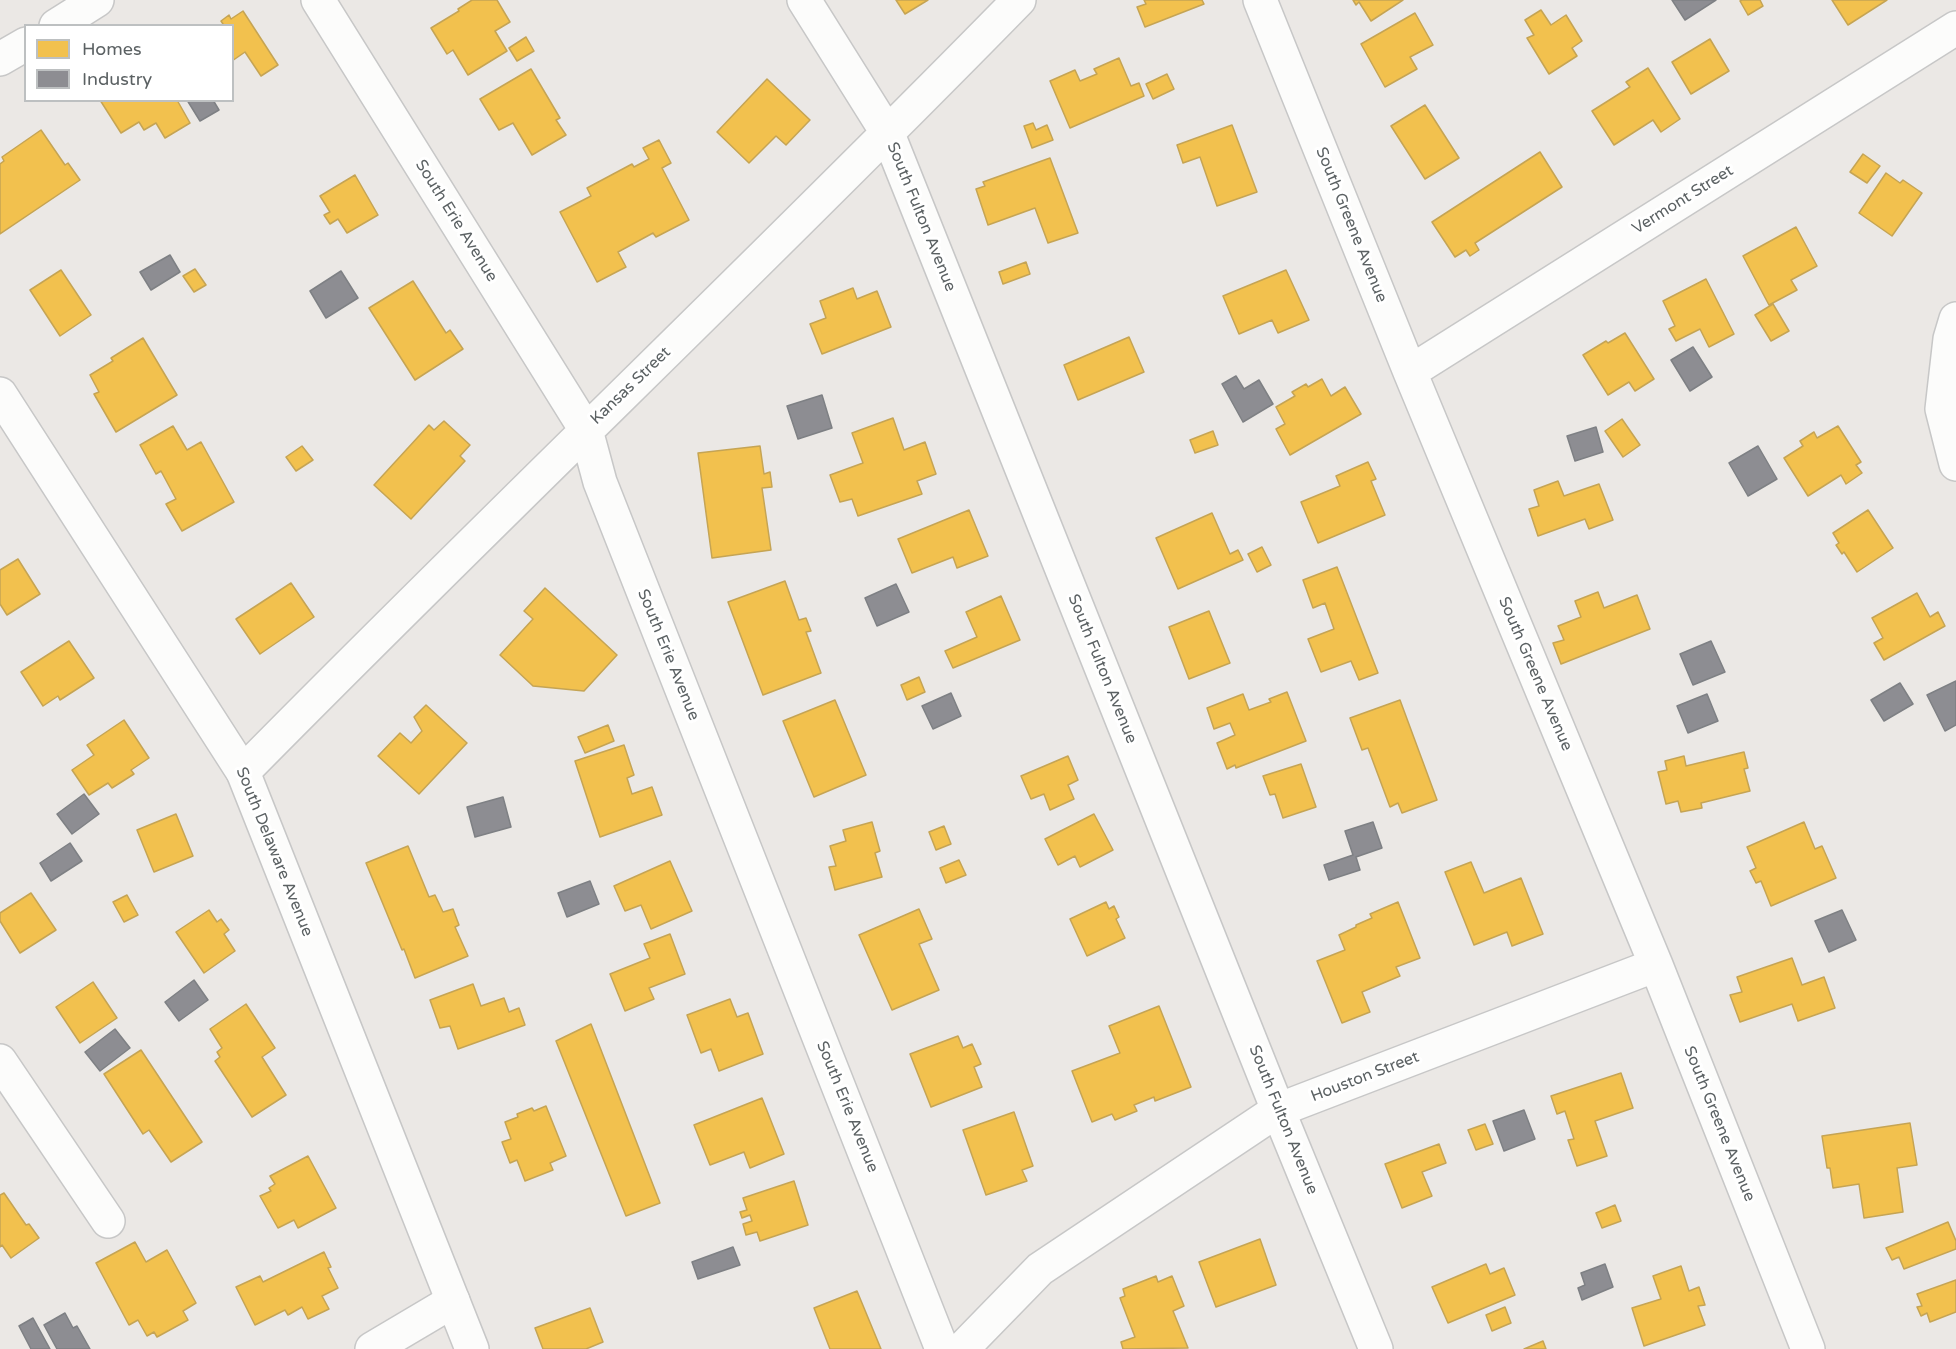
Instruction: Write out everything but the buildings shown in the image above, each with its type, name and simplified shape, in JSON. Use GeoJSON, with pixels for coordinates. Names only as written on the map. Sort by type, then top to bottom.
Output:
{"type":"FeatureCollection","features":[{"type":"Feature","properties":{"kind":"street"},"geometry":{"type":"LineString","coordinates":[[59,24],[97,0]]}},
{"type":"Feature","properties":{"kind":"street","name":"South Erie Avenue"},"geometry":{"type":"LineString","coordinates":[[318,0],[586,430],[604,493],[942,1349]]}},
{"type":"Feature","properties":{"kind":"street","name":"South Fulton Avenue"},"geometry":{"type":"LineString","coordinates":[[804,0],[888,134],[1278,1110],[1376,1349]]}},
{"type":"Feature","properties":{"kind":"street","name":"Kansas Street"},"geometry":{"type":"LineString","coordinates":[[243,771],[888,134],[1019,0]]}},
{"type":"Feature","properties":{"kind":"street","name":"South Greene Avenue"},"geometry":{"type":"LineString","coordinates":[[1260,0],[1410,372],[1656,965],[1808,1349]]}},
{"type":"Feature","properties":{"kind":"street","name":"Vermont Street"},"geometry":{"type":"LineString","coordinates":[[1410,372],[1956,28]]}},
{"type":"Feature","properties":{"kind":"street"},"geometry":{"type":"LineString","coordinates":[[0,59],[24,45]]}},
{"type":"Feature","properties":{"kind":"street"},"geometry":{"type":"LineString","coordinates":[[1956,319],[1950,339],[1942,409],[1956,464]]}},
{"type":"Feature","properties":{"kind":"street","name":"South Delaware Avenue"},"geometry":{"type":"LineString","coordinates":[[0,394],[243,771],[472,1349]]}},
{"type":"Feature","properties":{"kind":"street","name":"Houston Street"},"geometry":{"type":"LineString","coordinates":[[962,1349],[1040,1269],[1278,1110],[1656,965]]}},
{"type":"Feature","properties":{"kind":"street"},"geometry":{"type":"LineString","coordinates":[[0,1061],[108,1221]]}},
{"type":"Feature","properties":{"kind":"street"},"geometry":{"type":"LineString","coordinates":[[372,1349],[453,1301]]}}]}
